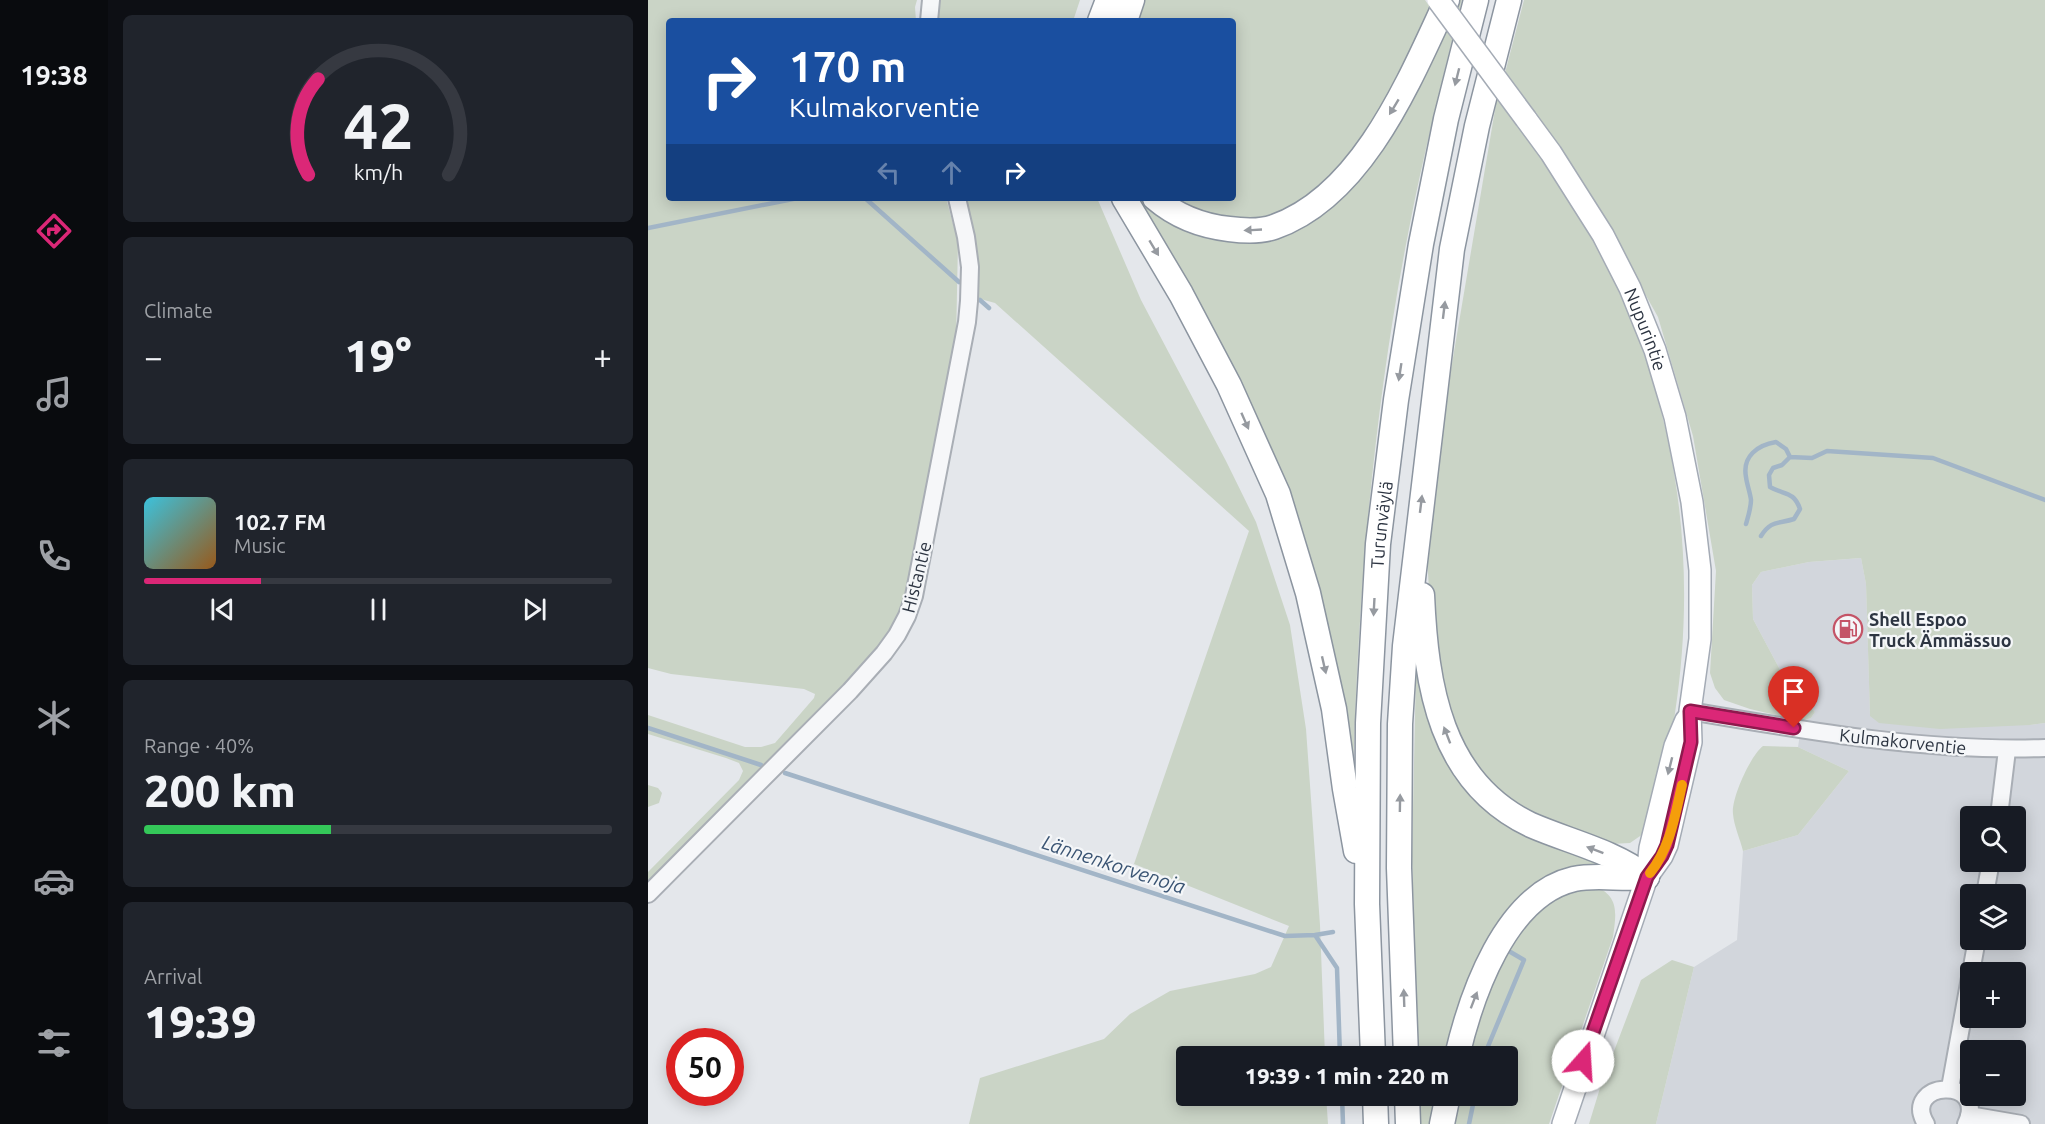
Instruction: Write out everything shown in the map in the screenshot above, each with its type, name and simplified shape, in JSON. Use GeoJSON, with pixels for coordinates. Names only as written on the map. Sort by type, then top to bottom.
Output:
{"type":"FeatureCollection","features":[{"type":"Feature","properties":{"kind":"highway"},"geometry":{"type":"LineString","coordinates":[[1102,18],[1108,0]]}},
{"type":"Feature","properties":{"kind":"highway"},"geometry":{"type":"LineString","coordinates":[[1126,18],[1132,0]]}},
{"type":"Feature","properties":{"kind":"highway"},"geometry":{"type":"LineString","coordinates":[[1159,201],[1183,217],[1208,226],[1254,231],[1274,227],[1317,203],[1343,180],[1367,150],[1396,104],[1447,0]]}},
{"type":"Feature","properties":{"kind":"highway","name":"Turunväylä"},"geometry":{"type":"LineString","coordinates":[[1373,1046],[1367,904],[1368,723],[1378,544],[1396,400],[1420,244],[1446,119],[1476,0]]}},
{"type":"Feature","properties":{"kind":"highway","name":"Turunväylä"},"geometry":{"type":"LineString","coordinates":[[1406,1046],[1399,868],[1400,724],[1405,646],[1452,249],[1477,126],[1509,0]]}},
{"type":"Feature","properties":{"kind":"highway"},"geometry":{"type":"LineString","coordinates":[[1126,201],[1182,294],[1229,385],[1278,494],[1308,593],[1334,709],[1345,789],[1367,904]]}},
{"type":"Feature","properties":{"kind":"highway"},"geometry":{"type":"LineString","coordinates":[[1415,551],[1422,582],[1429,678],[1454,753],[1471,777],[1494,801],[1529,824],[1622,861],[1647,877]]}},
{"type":"Feature","properties":{"kind":"highway"},"geometry":{"type":"LineString","coordinates":[[1460,1046],[1472,1006],[1488,966],[1502,939],[1528,904],[1549,889],[1571,880],[1594,876],[1647,877]]}},
{"type":"Feature","properties":{"kind":"highway"},"geometry":{"type":"LineString","coordinates":[[1375,1106],[1376,1124]]}},
{"type":"Feature","properties":{"kind":"highway"},"geometry":{"type":"LineString","coordinates":[[1407,1106],[1408,1124]]}},
{"type":"Feature","properties":{"kind":"highway"},"geometry":{"type":"LineString","coordinates":[[1442,1124],[1446,1106]]}},
{"type":"Feature","properties":{"kind":"main road","name":"Nupurintie"},"geometry":{"type":"LineString","coordinates":[[1438,0],[1557,162],[1608,243],[1630,288],[1655,350],[1675,417],[1692,502],[1700,570],[1700,639],[1690,711],[1691,742],[1675,817],[1662,856],[1647,877],[1563,1124]]}},
{"type":"Feature","properties":{"kind":"street"},"geometry":{"type":"LineString","coordinates":[[928,18],[931,0]]}},
{"type":"Feature","properties":{"kind":"street","name":"Histantie"},"geometry":{"type":"LineString","coordinates":[[648,894],[850,691],[884,654],[907,616],[914,596],[968,312],[970,267],[958,201]]}},
{"type":"Feature","properties":{"kind":"street","name":"Kulmakorventie"},"geometry":{"type":"LineString","coordinates":[[1690,711],[1889,742],[2007,750],[2045,748]]}},
{"type":"Feature","properties":{"kind":"street"},"geometry":{"type":"LineString","coordinates":[[2000,806],[2007,750]]}},
{"type":"Feature","properties":{"kind":"street"},"geometry":{"type":"LineString","coordinates":[[1950,1088],[1975,950]]}},
{"type":"Feature","properties":{"kind":"street"},"geometry":{"type":"LineString","coordinates":[[1926,1124],[1922,1112],[1926,1098],[1939,1089],[1950,1088],[1961,1093],[1966,1099],[1967,1119],[2021,1124]]}},
{"type":"Feature","properties":{"kind":"shaded area"},"geometry":{"type":"Polygon","coordinates":[[[1861,558],[1866,584],[1870,716],[2030,725],[2045,723],[2045,1124],[1656,1124],[1694,967],[1737,940],[1743,851],[1798,835],[1849,771],[1798,747],[1802,721],[1811,718],[1815,712],[1786,681],[1753,619],[1752,585],[1761,572],[1809,562],[1861,558]]]}},
{"type":"Feature","properties":{"kind":"green space"},"geometry":{"type":"Polygon","coordinates":[[[648,0],[917,0],[916,18],[666,18],[666,201],[947,201],[958,242],[956,342],[906,604],[879,650],[648,887],[648,872],[739,780],[743,771],[739,763],[648,734],[648,715],[745,747],[761,747],[775,743],[815,694],[804,689],[671,674],[648,668],[648,0]]]}},
{"type":"Feature","properties":{"kind":"green space"},"geometry":{"type":"Polygon","coordinates":[[[940,0],[1080,0],[1074,18],[937,18],[940,0]]]}},
{"type":"Feature","properties":{"kind":"green space"},"geometry":{"type":"Polygon","coordinates":[[[1138,0],[1425,0],[1434,13],[1349,164],[1280,218],[1235,225],[1174,201],[1236,201],[1236,18],[1133,18],[1138,0]]]}},
{"type":"Feature","properties":{"kind":"green space"},"geometry":{"type":"Polygon","coordinates":[[[1455,0],[1462,0],[1414,204],[1385,369],[1363,573],[1353,778],[1316,601],[1131,201],[1152,201],[1214,235],[1323,207],[1455,0]]]}},
{"type":"Feature","properties":{"kind":"green space"},"geometry":{"type":"Polygon","coordinates":[[[1524,0],[2045,0],[2045,723],[1940,729],[1879,723],[1870,716],[1866,584],[1861,558],[1809,562],[1761,572],[1752,585],[1753,619],[1786,681],[1815,712],[1811,718],[1802,721],[1750,709],[1724,700],[1715,688],[1710,673],[1716,571],[1693,436],[1658,317],[1598,210],[1505,73],[1524,0]]]}},
{"type":"Feature","properties":{"kind":"green space"},"geometry":{"type":"Polygon","coordinates":[[[1497,98],[1566,195],[1607,267],[1634,327],[1655,389],[1670,452],[1680,516],[1684,581],[1682,647],[1673,726],[1652,820],[1643,834],[1630,843],[1611,844],[1516,809],[1479,777],[1460,747],[1432,640],[1427,556],[1444,411],[1497,98]]]}},
{"type":"Feature","properties":{"kind":"green space"},"geometry":{"type":"Polygon","coordinates":[[[963,201],[1098,201],[1141,300],[1256,522],[1290,625],[1306,729],[1320,925],[1325,1046],[1176,1046],[1176,1106],[1327,1106],[1328,1124],[969,1124],[980,1078],[1104,1039],[1130,1014],[1170,991],[1255,974],[1271,967],[1289,926],[1134,864],[1249,531],[995,303],[977,298],[963,201]]]}},
{"type":"Feature","properties":{"kind":"green space"},"geometry":{"type":"Polygon","coordinates":[[[1416,671],[1418,671],[1453,768],[1619,865],[1541,888],[1456,1046],[1418,1046],[1412,856],[1416,671]]]}},
{"type":"Feature","properties":{"kind":"green space"},"geometry":{"type":"Polygon","coordinates":[[[1763,746],[1798,747],[1849,771],[1798,835],[1743,851],[1733,807],[1743,777],[1753,758],[1763,746]]]}},
{"type":"Feature","properties":{"kind":"green space"},"geometry":{"type":"Polygon","coordinates":[[[648,785],[658,788],[662,793],[659,803],[648,807],[648,785]]]}},
{"type":"Feature","properties":{"kind":"green space"},"geometry":{"type":"Polygon","coordinates":[[[1595,886],[1609,895],[1615,914],[1613,937],[1549,1124],[1450,1124],[1454,1106],[1518,1106],[1518,1046],[1469,1046],[1484,997],[1516,929],[1560,894],[1595,886]]]}},
{"type":"Feature","properties":{"kind":"green space"},"geometry":{"type":"Polygon","coordinates":[[[1672,960],[1694,967],[1656,1124],[1589,1124],[1600,1088],[1641,980],[1672,960]]]}},
{"type":"Feature","properties":{"kind":"green space"},"geometry":{"type":"Polygon","coordinates":[[[1419,1106],[1439,1106],[1437,1124],[1420,1124],[1419,1106]]]}},
{"type":"Feature","properties":{"kind":"waterway"},"geometry":{"type":"LineString","coordinates":[[648,228],[783,201]]}},
{"type":"Feature","properties":{"kind":"waterway"},"geometry":{"type":"LineString","coordinates":[[868,201],[959,282]]}},
{"type":"Feature","properties":{"kind":"waterway"},"geometry":{"type":"LineString","coordinates":[[980,300],[989,308]]}},
{"type":"Feature","properties":{"kind":"waterway"},"geometry":{"type":"LineString","coordinates":[[1746,524],[1751,500],[1745,470],[1746,463],[1758,449],[1776,442],[1786,449],[1790,457],[1812,458],[1827,451],[1933,458],[2045,500]]}},
{"type":"Feature","properties":{"kind":"waterway"},"geometry":{"type":"LineString","coordinates":[[1761,536],[1768,527],[1775,523],[1794,519],[1800,509],[1792,496],[1770,487],[1769,475],[1773,468],[1782,465],[1790,457]]}},
{"type":"Feature","properties":{"kind":"waterway","name":"Lännenkorvenoja"},"geometry":{"type":"LineString","coordinates":[[648,728],[761,765]]}},
{"type":"Feature","properties":{"kind":"waterway","name":"Lännenkorvenoja"},"geometry":{"type":"LineString","coordinates":[[785,773],[1285,936],[1315,935],[1337,968],[1340,1046]]}},
{"type":"Feature","properties":{"kind":"waterway"},"geometry":{"type":"LineString","coordinates":[[1315,935],[1333,932]]}},
{"type":"Feature","properties":{"kind":"waterway"},"geometry":{"type":"LineString","coordinates":[[1488,1046],[1524,960],[1507,950]]}},
{"type":"Feature","properties":{"kind":"waterway","name":"Lännenkorvenoja"},"geometry":{"type":"LineString","coordinates":[[1342,1106],[1343,1124]]}},
{"type":"Feature","properties":{"kind":"waterway"},"geometry":{"type":"LineString","coordinates":[[1469,1124],[1473,1106]]}},
{"type":"Feature","properties":{"kind":"slow traffic"},"geometry":{"type":"LineString","coordinates":[[1650,873],[1667,845],[1682,785]]}},
{"type":"Feature","properties":{"kind":"place","name":"Shell Espoo Truck Ämmässuo"},"geometry":{"type":"Point","coordinates":[1848,629]}},
{"type":"Feature","properties":{"kind":"route"},"geometry":{"type":"LineString","coordinates":[[1583,1061],[1647,877],[1667,845],[1691,742],[1690,711],[1794,728]]}}]}
